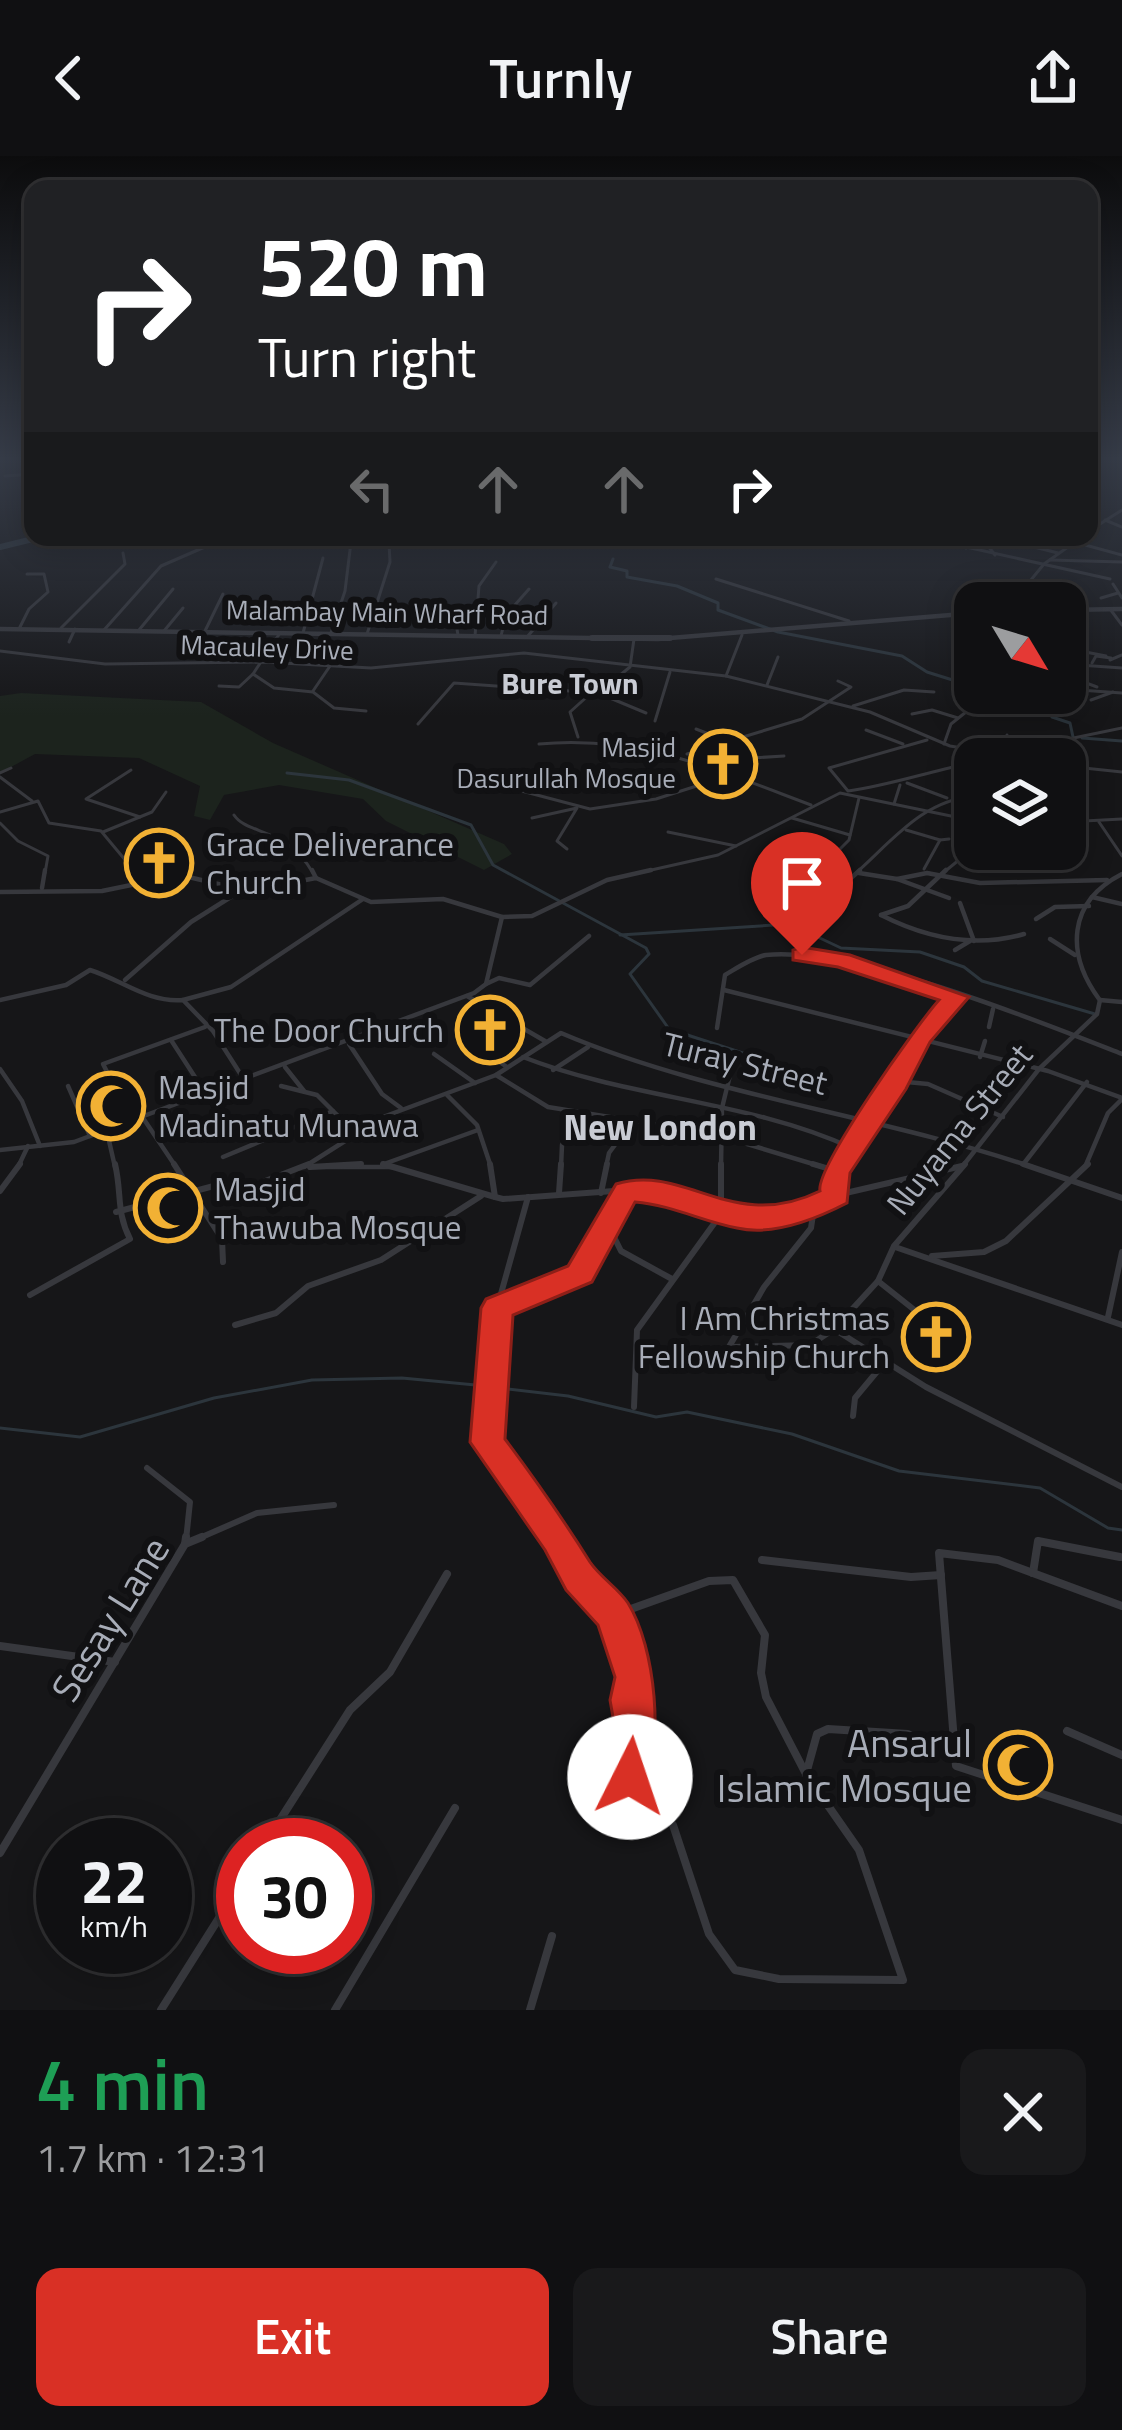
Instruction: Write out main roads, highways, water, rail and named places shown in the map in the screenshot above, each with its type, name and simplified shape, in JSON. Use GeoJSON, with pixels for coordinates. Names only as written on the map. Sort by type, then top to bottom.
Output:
{"type":"FeatureCollection","features":[{"type":"Feature","properties":{"kind":"waterway"},"geometry":{"type":"LineString","coordinates":[[0,547],[18,543]]}},
{"type":"Feature","properties":{"kind":"waterway"},"geometry":{"type":"LineString","coordinates":[[613,559],[610,567],[627,571],[627,577],[677,586],[718,603],[718,610],[778,632],[902,656],[927,672],[954,680]]}},
{"type":"Feature","properties":{"kind":"waterway"},"geometry":{"type":"LineString","coordinates":[[1050,714],[1070,723],[1073,737]]}},
{"type":"Feature","properties":{"kind":"waterway"},"geometry":{"type":"LineString","coordinates":[[1086,738],[1122,741]]}},
{"type":"Feature","properties":{"kind":"waterway"},"geometry":{"type":"LineString","coordinates":[[287,773],[349,780],[471,825],[493,865],[622,935]]}},
{"type":"Feature","properties":{"kind":"waterway"},"geometry":{"type":"LineString","coordinates":[[622,935],[790,924],[841,948],[920,952],[964,967],[982,981],[1095,1014]]}},
{"type":"Feature","properties":{"kind":"waterway"},"geometry":{"type":"LineString","coordinates":[[622,935],[646,948],[649,954],[630,974],[669,1029],[755,1057]]}},
{"type":"Feature","properties":{"kind":"waterway"},"geometry":{"type":"LineString","coordinates":[[0,1428],[80,1437],[214,1398],[312,1380],[402,1378],[486,1386]]}},
{"type":"Feature","properties":{"kind":"waterway"},"geometry":{"type":"LineString","coordinates":[[492,1387],[568,1396],[656,1417],[687,1412],[792,1434],[899,1471],[1040,1488],[1108,1528],[1122,1530]]}},
{"type":"Feature","properties":{"kind":"place","name":"Masjid Dasurullah Mosque"},"geometry":{"type":"Point","coordinates":[723,764]}},
{"type":"Feature","properties":{"kind":"place","name":"Grace Deliverance Church"},"geometry":{"type":"Point","coordinates":[159,863]}},
{"type":"Feature","properties":{"kind":"place","name":"The Door Church"},"geometry":{"type":"Point","coordinates":[490,1030]}},
{"type":"Feature","properties":{"kind":"place","name":"Masjid Madinatu Munawa"},"geometry":{"type":"Point","coordinates":[111,1106]}},
{"type":"Feature","properties":{"kind":"place","name":"Masjid Thawuba Mosque"},"geometry":{"type":"Point","coordinates":[168,1208]}},
{"type":"Feature","properties":{"kind":"place","name":"I Am Christmas Fellowship Church"},"geometry":{"type":"Point","coordinates":[936,1337]}},
{"type":"Feature","properties":{"kind":"place","name":"Ansarul Islamic Mosque"},"geometry":{"type":"Point","coordinates":[1018,1765]}},
{"type":"Feature","properties":{"kind":"district","name":"Bure Town"},"geometry":{"type":"Point","coordinates":[570,684]}},
{"type":"Feature","properties":{"kind":"district","name":"New London"},"geometry":{"type":"Point","coordinates":[660,1127]}}]}
